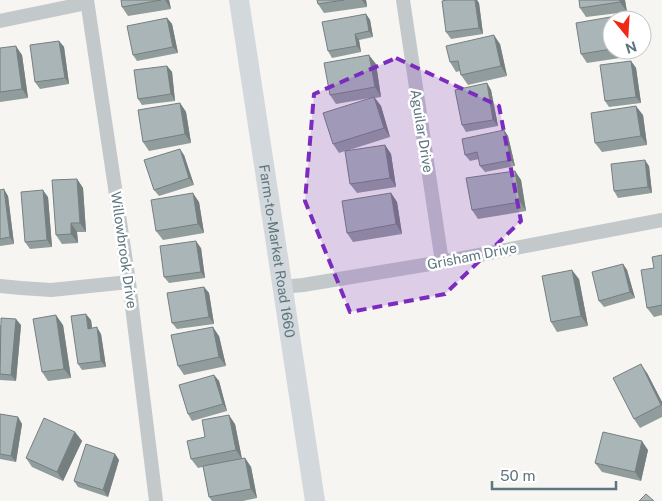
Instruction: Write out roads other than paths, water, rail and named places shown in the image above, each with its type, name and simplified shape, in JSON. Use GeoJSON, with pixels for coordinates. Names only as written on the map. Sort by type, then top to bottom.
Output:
{"type":"FeatureCollection","features":[{"type":"Feature","properties":{"kind":"main road","name":"Farm-to-Market Road 1660"},"geometry":{"type":"LineString","coordinates":[[239,0],[314,501]]}},
{"type":"Feature","properties":{"kind":"street","name":"Aguilar Drive"},"geometry":{"type":"LineString","coordinates":[[402,0],[442,262]]}},
{"type":"Feature","properties":{"kind":"street"},"geometry":{"type":"LineString","coordinates":[[0,20],[87,2]]}},
{"type":"Feature","properties":{"kind":"street","name":"Willowbrook Drive"},"geometry":{"type":"LineString","coordinates":[[87,2],[130,282],[156,501]]}},
{"type":"Feature","properties":{"kind":"street","name":"Grisham Drive"},"geometry":{"type":"LineString","coordinates":[[282,287],[442,262],[662,220]]}},
{"type":"Feature","properties":{"kind":"street"},"geometry":{"type":"LineString","coordinates":[[0,286],[51,290],[130,282]]}}]}
